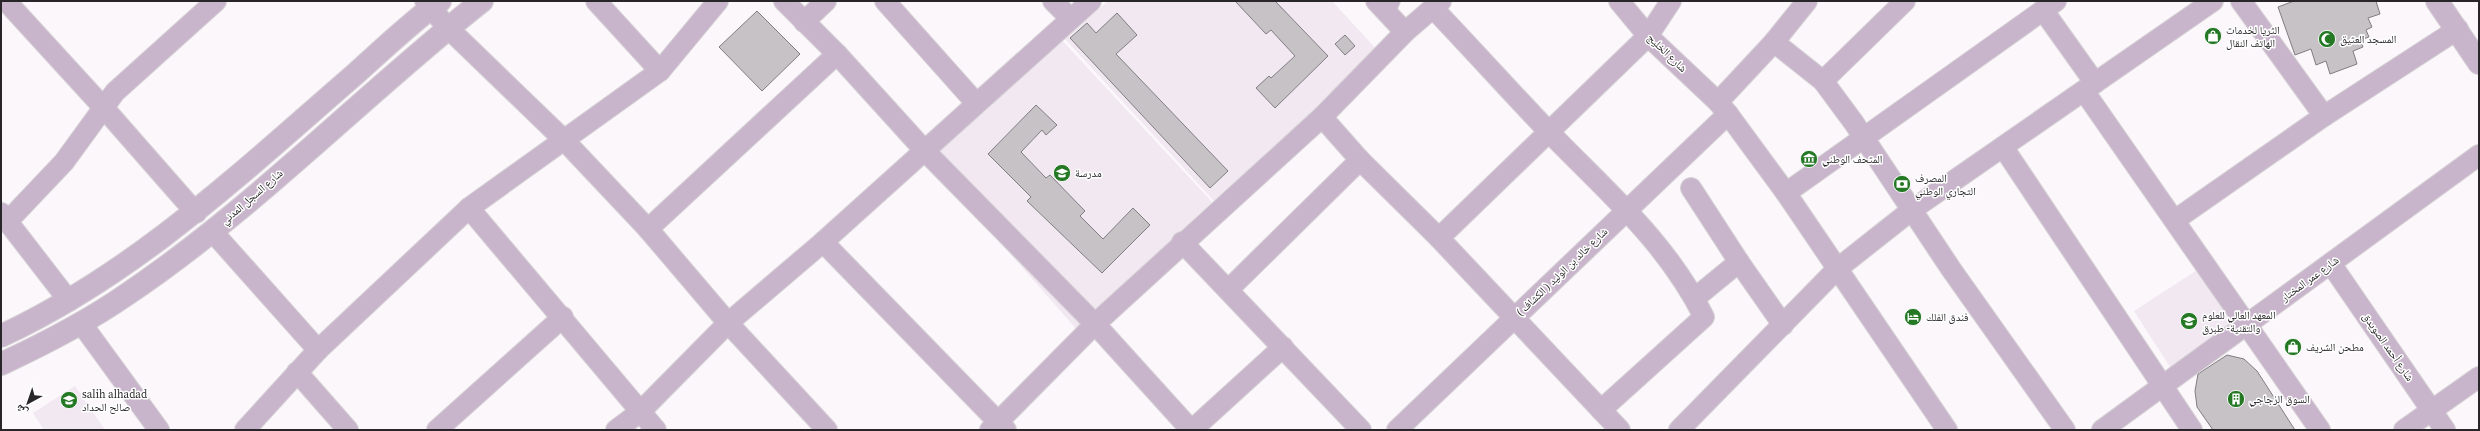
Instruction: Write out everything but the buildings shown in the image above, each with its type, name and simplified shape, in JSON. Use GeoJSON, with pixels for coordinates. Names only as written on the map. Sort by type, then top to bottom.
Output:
{"type":"FeatureCollection","features":[{"type":"Feature","properties":{"kind":"street"},"geometry":{"type":"LineString","coordinates":[[6,1],[103,107],[196,213]]}},
{"type":"Feature","properties":{"kind":"street"},"geometry":{"type":"LineString","coordinates":[[69,301],[5,217],[64,162],[103,107],[133,74],[216,1]]}},
{"type":"Feature","properties":{"kind":"street","name":"شارع السجل المدني"},"geometry":{"type":"LineString","coordinates":[[1,364],[81,323],[131,292],[212,231],[448,28],[482,1]]}},
{"type":"Feature","properties":{"kind":"street"},"geometry":{"type":"LineString","coordinates":[[596,1],[660,71]]}},
{"type":"Feature","properties":{"kind":"street"},"geometry":{"type":"LineString","coordinates":[[245,430],[318,350],[468,208],[660,71],[718,1]]}},
{"type":"Feature","properties":{"kind":"street"},"geometry":{"type":"LineString","coordinates":[[784,1],[837,54],[925,152],[1095,324],[1192,430],[1282,347]]}},
{"type":"Feature","properties":{"kind":"street"},"geometry":{"type":"LineString","coordinates":[[804,22],[826,1]]}},
{"type":"Feature","properties":{"kind":"street"},"geometry":{"type":"LineString","coordinates":[[885,1],[976,103]]}},
{"type":"Feature","properties":{"kind":"street"},"geometry":{"type":"LineString","coordinates":[[1053,1],[1070,18]]}},
{"type":"Feature","properties":{"kind":"street"},"geometry":{"type":"LineString","coordinates":[[616,430],[640,412],[728,323],[925,152],[976,103],[1070,18],[1091,1]]}},
{"type":"Feature","properties":{"kind":"street","name":"شارع الخليج"},"geometry":{"type":"LineString","coordinates":[[1619,1],[1648,36],[1723,108],[1786,193],[1947,430]]}},
{"type":"Feature","properties":{"kind":"street"},"geometry":{"type":"LineString","coordinates":[[1439,238],[1648,36],[1671,1]]}},
{"type":"Feature","properties":{"kind":"street","name":"شارع خالد بن الوليد ( الكشاف )"},"geometry":{"type":"LineString","coordinates":[[1397,430],[1628,209],[1723,108],[1807,1]]}},
{"type":"Feature","properties":{"kind":"street"},"geometry":{"type":"LineString","coordinates":[[1823,81],[1905,1]]}},
{"type":"Feature","properties":{"kind":"street"},"geometry":{"type":"LineString","coordinates":[[2241,1],[2324,116]]}},
{"type":"Feature","properties":{"kind":"street"},"geometry":{"type":"LineString","coordinates":[[2438,1],[2458,29],[2479,63]]}},
{"type":"Feature","properties":{"kind":"street"},"geometry":{"type":"LineString","coordinates":[[1679,430],[1838,269],[1913,210],[2211,2]]}},
{"type":"Feature","properties":{"kind":"street"},"geometry":{"type":"LineString","coordinates":[[1,336],[69,301],[136,258],[196,213],[432,3],[448,28],[564,140],[648,229],[728,323],[827,430]]}},
{"type":"Feature","properties":{"kind":"street"},"geometry":{"type":"LineString","coordinates":[[823,242],[998,427],[1095,324],[1182,242],[1322,117],[1405,32],[1437,4],[1549,132],[1628,209],[1651,236],[1695,298],[1704,317],[1601,410]]}},
{"type":"Feature","properties":{"kind":"street"},"geometry":{"type":"LineString","coordinates":[[1387,6],[1405,32]]}},
{"type":"Feature","properties":{"kind":"street"},"geometry":{"type":"LineString","coordinates":[[1786,193],[2049,6],[2090,87],[2175,220],[2320,430]]}},
{"type":"Feature","properties":{"kind":"street"},"geometry":{"type":"LineString","coordinates":[[2175,220],[2324,116],[2458,29]]}},
{"type":"Feature","properties":{"kind":"street"},"geometry":{"type":"LineString","coordinates":[[1774,42],[1823,81],[1864,138],[1951,269],[2065,430]]}},
{"type":"Feature","properties":{"kind":"street"},"geometry":{"type":"LineString","coordinates":[[648,229],[837,54]]}},
{"type":"Feature","properties":{"kind":"street"},"geometry":{"type":"LineString","coordinates":[[1322,117],[1360,160],[1439,238],[1620,430]]}},
{"type":"Feature","properties":{"kind":"street"},"geometry":{"type":"LineString","coordinates":[[2003,147],[2192,430]]}},
{"type":"Feature","properties":{"kind":"street","name":"شارع عمر المختار"},"geometry":{"type":"LineString","coordinates":[[2102,430],[2479,155]]}},
{"type":"Feature","properties":{"kind":"street"},"geometry":{"type":"LineString","coordinates":[[1228,290],[1360,160]]}},
{"type":"Feature","properties":{"kind":"street"},"geometry":{"type":"LineString","coordinates":[[1690,188],[1783,325]]}},
{"type":"Feature","properties":{"kind":"street"},"geometry":{"type":"LineString","coordinates":[[468,208],[562,317],[656,430]]}},
{"type":"Feature","properties":{"kind":"street"},"geometry":{"type":"LineString","coordinates":[[212,231],[318,350]]}},
{"type":"Feature","properties":{"kind":"street"},"geometry":{"type":"LineString","coordinates":[[1182,242],[1361,430]]}},
{"type":"Feature","properties":{"kind":"street"},"geometry":{"type":"LineString","coordinates":[[1695,298],[1739,262]]}},
{"type":"Feature","properties":{"kind":"street","name":"شارع أحمد الصويدق"},"geometry":{"type":"LineString","coordinates":[[2331,264],[2445,430]]}},
{"type":"Feature","properties":{"kind":"street"},"geometry":{"type":"LineString","coordinates":[[437,430],[562,317]]}},
{"type":"Feature","properties":{"kind":"street"},"geometry":{"type":"LineString","coordinates":[[81,323],[159,430]]}},
{"type":"Feature","properties":{"kind":"street"},"geometry":{"type":"LineString","coordinates":[[297,372],[348,430]]}},
{"type":"Feature","properties":{"kind":"street"},"geometry":{"type":"LineString","coordinates":[[2404,430],[2479,377]]}},
{"type":"Feature","properties":{"kind":"shaded area"},"geometry":{"type":"Polygon","coordinates":[[[1108,1],[1332,1],[1379,52],[1215,202],[1065,39],[1108,1]]]}},
{"type":"Feature","properties":{"kind":"shaded area","name":"مدرسة"},"geometry":{"type":"Polygon","coordinates":[[[1058,36],[1212,202],[1171,240],[1085,339],[913,143],[985,112],[1058,36]]]}},
{"type":"Feature","properties":{"kind":"shaded area","name":"المعهد العالي للعلوم والتقنية- طبرق"},"geometry":{"type":"Polygon","coordinates":[[[2202,267],[2244,332],[2176,376],[2134,311],[2202,267]]]}},
{"type":"Feature","properties":{"kind":"shaded area","name":"salih alhadad صالح الحداد"},"geometry":{"type":"Polygon","coordinates":[[[75,386],[105,430],[44,430],[33,413],[75,386]]]}},
{"type":"Feature","properties":{"kind":"place","name":"الثريا لخدمات الهاتف النقال"},"geometry":{"type":"Point","coordinates":[2213,36]}},
{"type":"Feature","properties":{"kind":"place","name":"المسجد العتيق"},"geometry":{"type":"Point","coordinates":[2327,39]}},
{"type":"Feature","properties":{"kind":"place","name":"المتحف الوطني"},"geometry":{"type":"Point","coordinates":[1809,159]}},
{"type":"Feature","properties":{"kind":"place","name":"مدرسة"},"geometry":{"type":"Point","coordinates":[1062,173]}},
{"type":"Feature","properties":{"kind":"place","name":"المصرف التجاري الوطني"},"geometry":{"type":"Point","coordinates":[1902,184]}},
{"type":"Feature","properties":{"kind":"place","name":"فندق الفلك"},"geometry":{"type":"Point","coordinates":[1913,317]}},
{"type":"Feature","properties":{"kind":"place","name":"المعهد العالي للعلوم والتقنية- طبرق"},"geometry":{"type":"Point","coordinates":[2189,321]}},
{"type":"Feature","properties":{"kind":"place","name":"مطحن الشريف"},"geometry":{"type":"Point","coordinates":[2293,347]}},
{"type":"Feature","properties":{"kind":"place","name":"السوق الزجاجي"},"geometry":{"type":"Point","coordinates":[2236,399]}},
{"type":"Feature","properties":{"kind":"place","name":"salih alhadad صالح الحداد"},"geometry":{"type":"Point","coordinates":[69,400]}}]}
